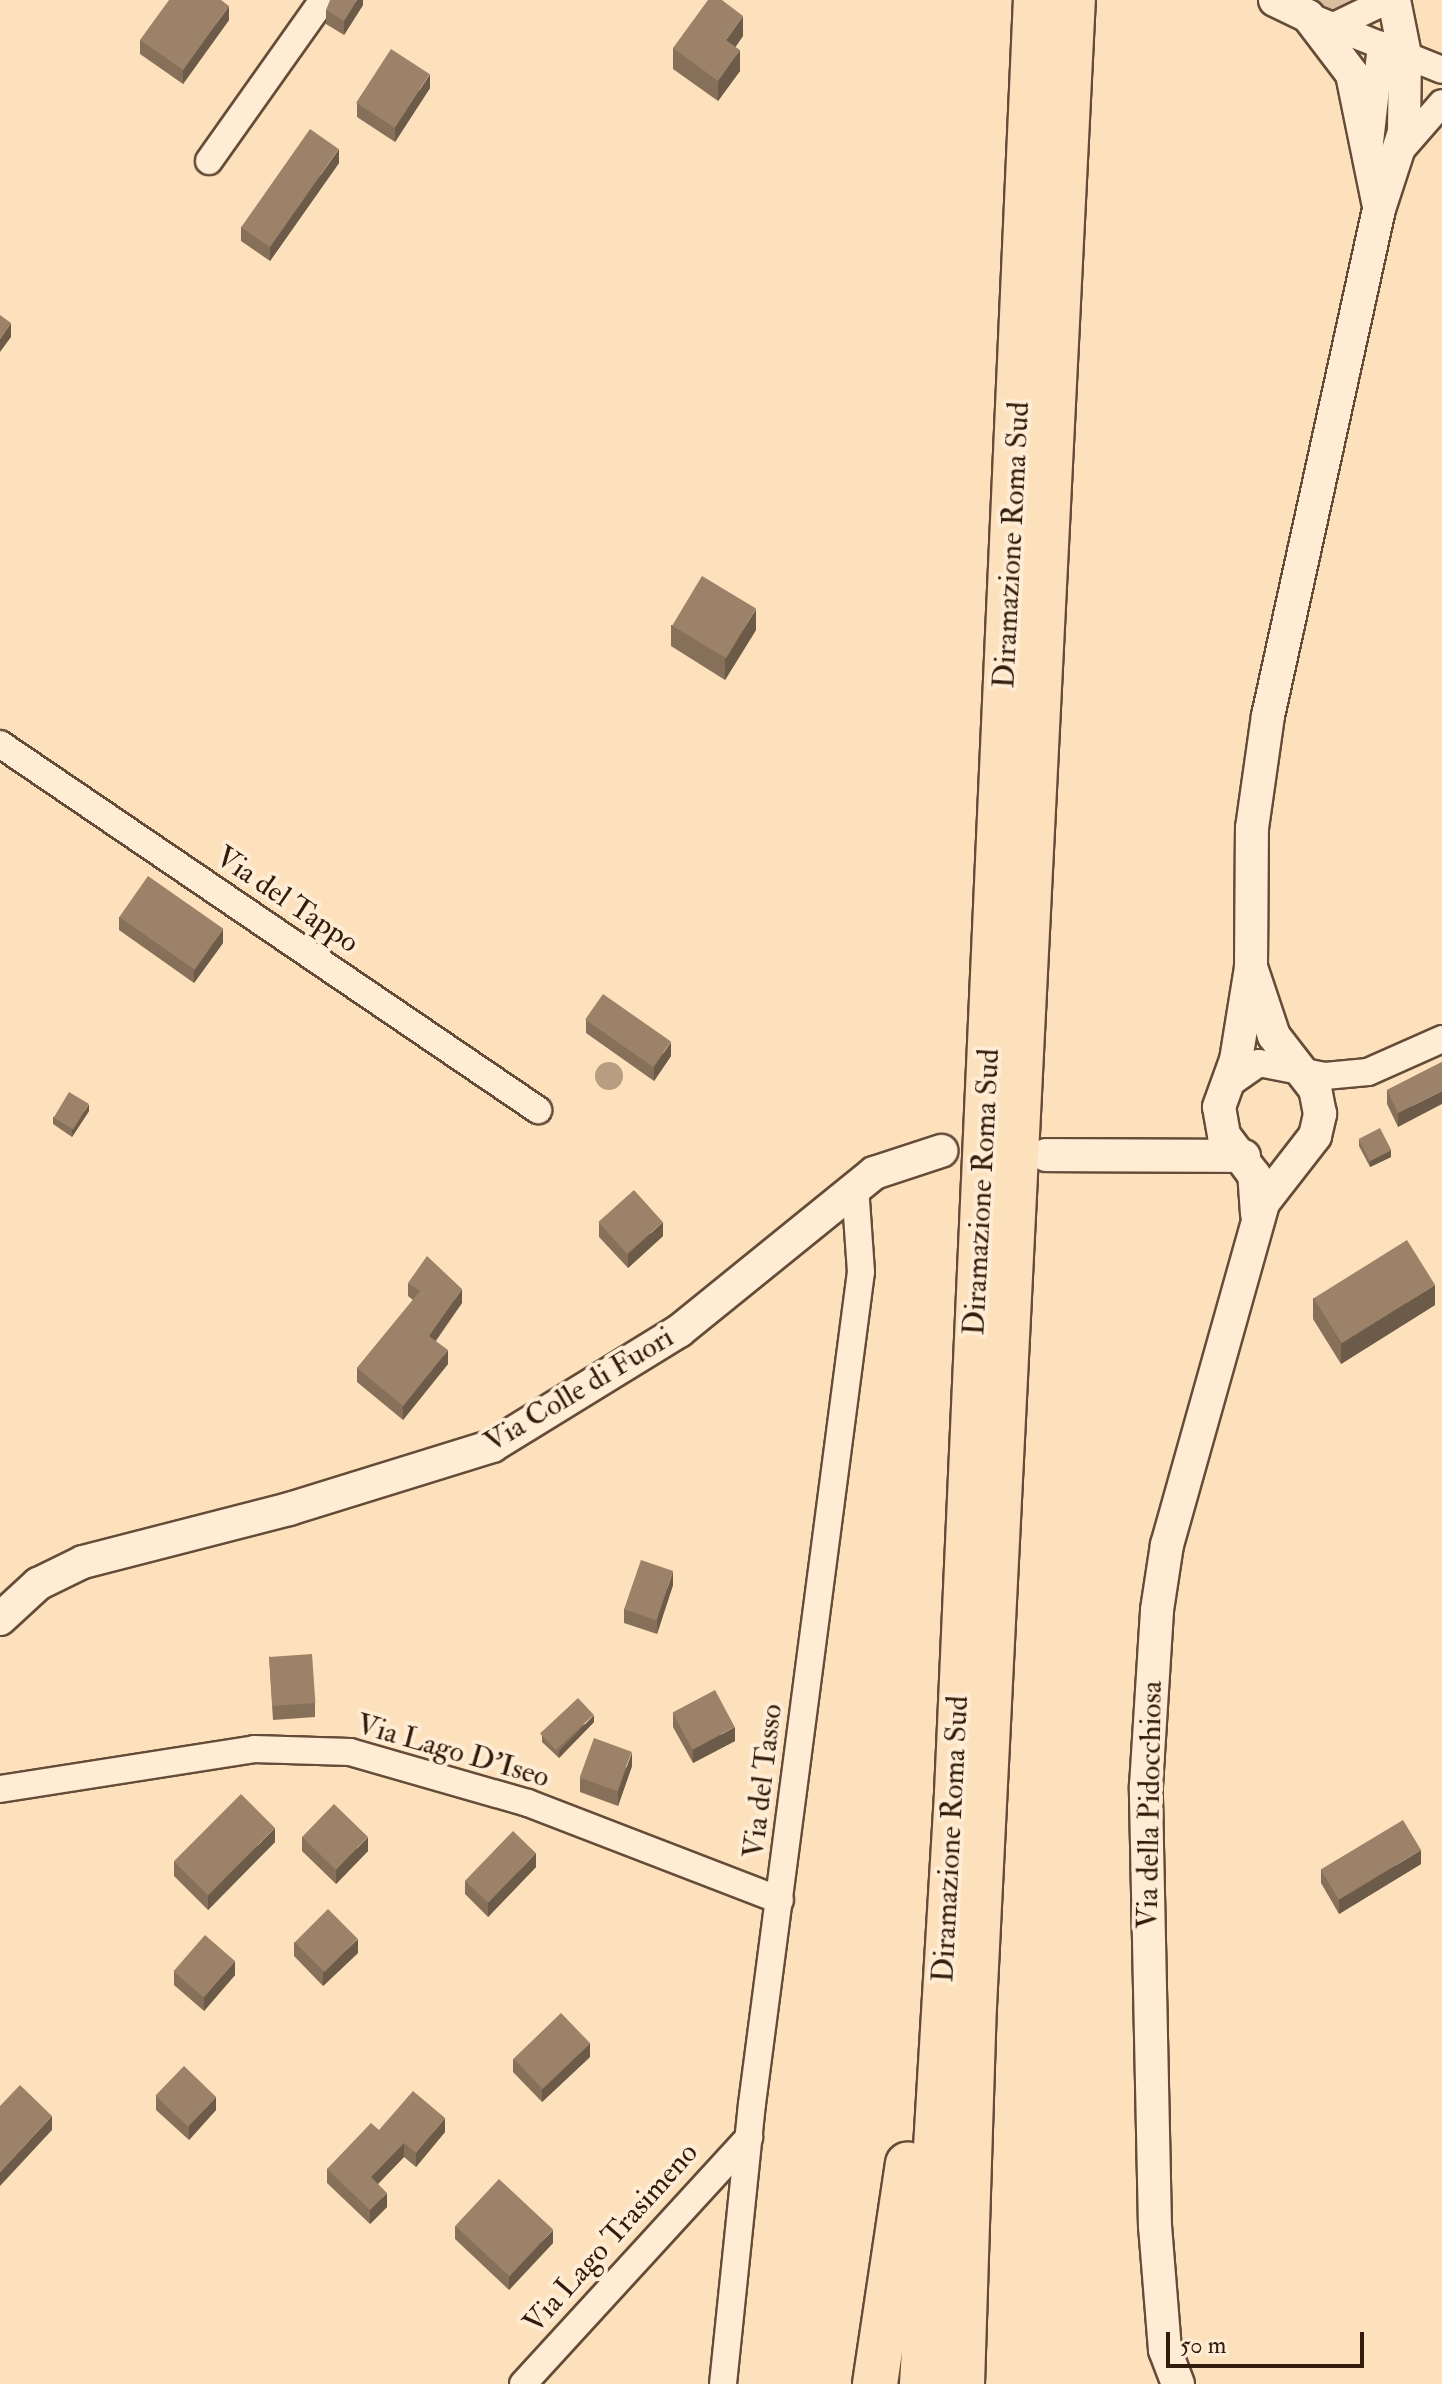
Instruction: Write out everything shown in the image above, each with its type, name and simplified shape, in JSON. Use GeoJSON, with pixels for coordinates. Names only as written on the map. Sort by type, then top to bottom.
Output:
{"type":"FeatureCollection","features":[{"type":"Feature","properties":{"kind":"highway","name":"Diramazione Roma Sud"},"geometry":{"type":"LineString","coordinates":[[922,2384],[941,2017],[957,1793],[1036,0]]}},
{"type":"Feature","properties":{"kind":"highway","name":"Diramazione Roma Sud"},"geometry":{"type":"LineString","coordinates":[[962,2384],[974,2007],[1073,0]]}},
{"type":"Feature","properties":{"kind":"highway"},"geometry":{"type":"LineString","coordinates":[[875,2384],[913,2131],[941,2017]]}},
{"type":"Feature","properties":{"kind":"street"},"geometry":{"type":"LineString","coordinates":[[209,161],[323,0]]}},
{"type":"Feature","properties":{"kind":"street"},"geometry":{"type":"LineString","coordinates":[[1275,0],[1442,70]]}},
{"type":"Feature","properties":{"kind":"street"},"geometry":{"type":"LineString","coordinates":[[1244,1156],[1224,1135],[1222,1096],[1251,967],[1261,751],[1379,209],[1393,50],[1391,0],[1321,21]]}},
{"type":"Feature","properties":{"kind":"street"},"geometry":{"type":"LineString","coordinates":[[1321,21],[1352,74],[1386,146]]}},
{"type":"Feature","properties":{"kind":"street"},"geometry":{"type":"LineString","coordinates":[[1386,146],[1442,103]]}},
{"type":"Feature","properties":{"kind":"street","name":"Via del Tappo"},"geometry":{"type":"LineString","coordinates":[[0,744],[538,1110]]}},
{"type":"Feature","properties":{"kind":"street"},"geometry":{"type":"LineString","coordinates":[[1251,967],[1274,1036],[1315,1089],[1320,1114]]}},
{"type":"Feature","properties":{"kind":"street"},"geometry":{"type":"LineString","coordinates":[[1046,1155],[1244,1156],[1270,1163],[1290,1159],[1308,1145],[1320,1114],[1368,1072],[1442,1039]]}},
{"type":"Feature","properties":{"kind":"street"},"geometry":{"type":"LineString","coordinates":[[1157,1156],[1194,1139],[1222,1096],[1259,1063],[1298,1070],[1368,1072]]}},
{"type":"Feature","properties":{"kind":"street","name":"Via Colle di Fuori"},"geometry":{"type":"LineString","coordinates":[[0,1619],[38,1584],[83,1562],[492,1446],[679,1331],[855,1187],[898,1161],[941,1151]]}},
{"type":"Feature","properties":{"kind":"street","name":"Via della Pidocchiosa"},"geometry":{"type":"LineString","coordinates":[[1244,1156],[1258,1188],[1254,1237]]}},
{"type":"Feature","properties":{"kind":"street","name":"Via della Pidocchiosa"},"geometry":{"type":"LineString","coordinates":[[1178,2384],[1165,2350],[1155,2227],[1146,1786],[1152,1669],[1167,1545],[1254,1237],[1270,1188],[1290,1159]]}},
{"type":"Feature","properties":{"kind":"street","name":"Via del Tasso"},"geometry":{"type":"LineString","coordinates":[[723,2384],[749,2137],[861,1272],[855,1187]]}},
{"type":"Feature","properties":{"kind":"street","name":"Via Lago D'Iseo"},"geometry":{"type":"LineString","coordinates":[[0,1789],[243,1751],[342,1751],[528,1803],[780,1900]]}},
{"type":"Feature","properties":{"kind":"street","name":"Via Lago Trasimeno"},"geometry":{"type":"LineString","coordinates":[[523,2384],[749,2137]]}},
{"type":"Feature","properties":{"kind":"shaded area"},"geometry":{"type":"Polygon","coordinates":[[[1294,0],[1361,0],[1344,15],[1294,0]]]}},
{"type":"Feature","properties":{"kind":"shaded area"},"geometry":{"type":"Polygon","coordinates":[[[609,1062],[619,1066],[623,1076],[619,1086],[609,1090],[599,1086],[595,1076],[599,1066],[609,1062]]]}},
{"type":"Feature","properties":{"kind":"building"},"geometry":{"type":"Polygon","coordinates":[[[169,0],[221,0],[229,6],[183,70],[140,40],[169,0]]]}},
{"type":"Feature","properties":{"kind":"building"},"geometry":{"type":"Polygon","coordinates":[[[330,0],[357,0],[344,21],[326,10],[330,0]]]}},
{"type":"Feature","properties":{"kind":"building"},"geometry":{"type":"Polygon","coordinates":[[[708,0],[722,0],[743,16],[726,40],[740,50],[718,81],[673,48],[708,0]]]}},
{"type":"Feature","properties":{"kind":"building"},"geometry":{"type":"Polygon","coordinates":[[[391,49],[430,74],[395,128],[356,103],[391,49]]]}},
{"type":"Feature","properties":{"kind":"building"},"geometry":{"type":"Polygon","coordinates":[[[310,129],[339,149],[270,247],[241,227],[310,129]]]}},
{"type":"Feature","properties":{"kind":"building"},"geometry":{"type":"Polygon","coordinates":[[[0,315],[11,323],[0,339],[0,315]]]}},
{"type":"Feature","properties":{"kind":"building"},"geometry":{"type":"Polygon","coordinates":[[[702,576],[756,608],[726,658],[672,626],[702,576]]]}},
{"type":"Feature","properties":{"kind":"building"},"geometry":{"type":"Polygon","coordinates":[[[148,876],[223,929],[195,970],[119,917],[148,876]]]}},
{"type":"Feature","properties":{"kind":"building"},"geometry":{"type":"Polygon","coordinates":[[[603,994],[671,1042],[653,1067],[585,1019],[603,994]]]}},
{"type":"Feature","properties":{"kind":"building"},"geometry":{"type":"Polygon","coordinates":[[[1442,1062],[1442,1091],[1398,1113],[1387,1090],[1442,1062]]]}},
{"type":"Feature","properties":{"kind":"building"},"geometry":{"type":"Polygon","coordinates":[[[69,1092],[89,1104],[73,1130],[54,1118],[69,1092]]]}},
{"type":"Feature","properties":{"kind":"building"},"geometry":{"type":"Polygon","coordinates":[[[1380,1128],[1391,1150],[1370,1161],[1359,1139],[1380,1128]]]}},
{"type":"Feature","properties":{"kind":"building"},"geometry":{"type":"Polygon","coordinates":[[[634,1190],[663,1222],[627,1254],[598,1222],[634,1190]]]}},
{"type":"Feature","properties":{"kind":"building"},"geometry":{"type":"Polygon","coordinates":[[[1407,1240],[1435,1285],[1342,1343],[1314,1298],[1407,1240]]]}},
{"type":"Feature","properties":{"kind":"building"},"geometry":{"type":"Polygon","coordinates":[[[427,1256],[462,1289],[429,1336],[448,1350],[403,1406],[357,1368],[420,1291],[408,1283],[427,1256]]]}},
{"type":"Feature","properties":{"kind":"building"},"geometry":{"type":"Polygon","coordinates":[[[641,1560],[673,1571],[656,1620],[624,1609],[641,1560]]]}},
{"type":"Feature","properties":{"kind":"building"},"geometry":{"type":"Polygon","coordinates":[[[312,1654],[315,1703],[273,1706],[269,1657],[312,1654]]]}},
{"type":"Feature","properties":{"kind":"building"},"geometry":{"type":"Polygon","coordinates":[[[715,1690],[735,1727],[692,1750],[673,1713],[715,1690]]]}},
{"type":"Feature","properties":{"kind":"building"},"geometry":{"type":"Polygon","coordinates":[[[578,1698],[594,1715],[556,1750],[540,1733],[578,1698]]]}},
{"type":"Feature","properties":{"kind":"building"},"geometry":{"type":"Polygon","coordinates":[[[594,1738],[632,1752],[617,1791],[580,1777],[594,1738]]]}},
{"type":"Feature","properties":{"kind":"building"},"geometry":{"type":"Polygon","coordinates":[[[241,1794],[275,1828],[208,1895],[174,1861],[241,1794]]]}},
{"type":"Feature","properties":{"kind":"building"},"geometry":{"type":"Polygon","coordinates":[[[334,1804],[368,1837],[336,1870],[302,1837],[334,1804]]]}},
{"type":"Feature","properties":{"kind":"building"},"geometry":{"type":"Polygon","coordinates":[[[1403,1820],[1421,1850],[1339,1899],[1321,1869],[1403,1820]]]}},
{"type":"Feature","properties":{"kind":"building"},"geometry":{"type":"Polygon","coordinates":[[[513,1831],[536,1853],[488,1903],[465,1881],[513,1831]]]}},
{"type":"Feature","properties":{"kind":"building"},"geometry":{"type":"Polygon","coordinates":[[[328,1909],[358,1939],[324,1972],[295,1942],[328,1909]]]}},
{"type":"Feature","properties":{"kind":"building"},"geometry":{"type":"Polygon","coordinates":[[[205,1935],[235,1961],[204,1997],[174,1971],[205,1935]]]}},
{"type":"Feature","properties":{"kind":"building"},"geometry":{"type":"Polygon","coordinates":[[[561,2013],[590,2043],[543,2089],[514,2059],[561,2013]]]}},
{"type":"Feature","properties":{"kind":"building"},"geometry":{"type":"Polygon","coordinates":[[[184,2066],[216,2097],[188,2127],[156,2095],[184,2066]]]}},
{"type":"Feature","properties":{"kind":"building"},"geometry":{"type":"Polygon","coordinates":[[[20,2085],[52,2116],[0,2172],[0,2106],[20,2085]]]}},
{"type":"Feature","properties":{"kind":"building"},"geometry":{"type":"Polygon","coordinates":[[[413,2091],[445,2118],[416,2153],[404,2143],[371,2177],[387,2193],[370,2210],[327,2169],[371,2123],[379,2130],[413,2091]]]}},
{"type":"Feature","properties":{"kind":"building"},"geometry":{"type":"Polygon","coordinates":[[[499,2179],[553,2229],[509,2276],[455,2226],[499,2179]]]}}]}
